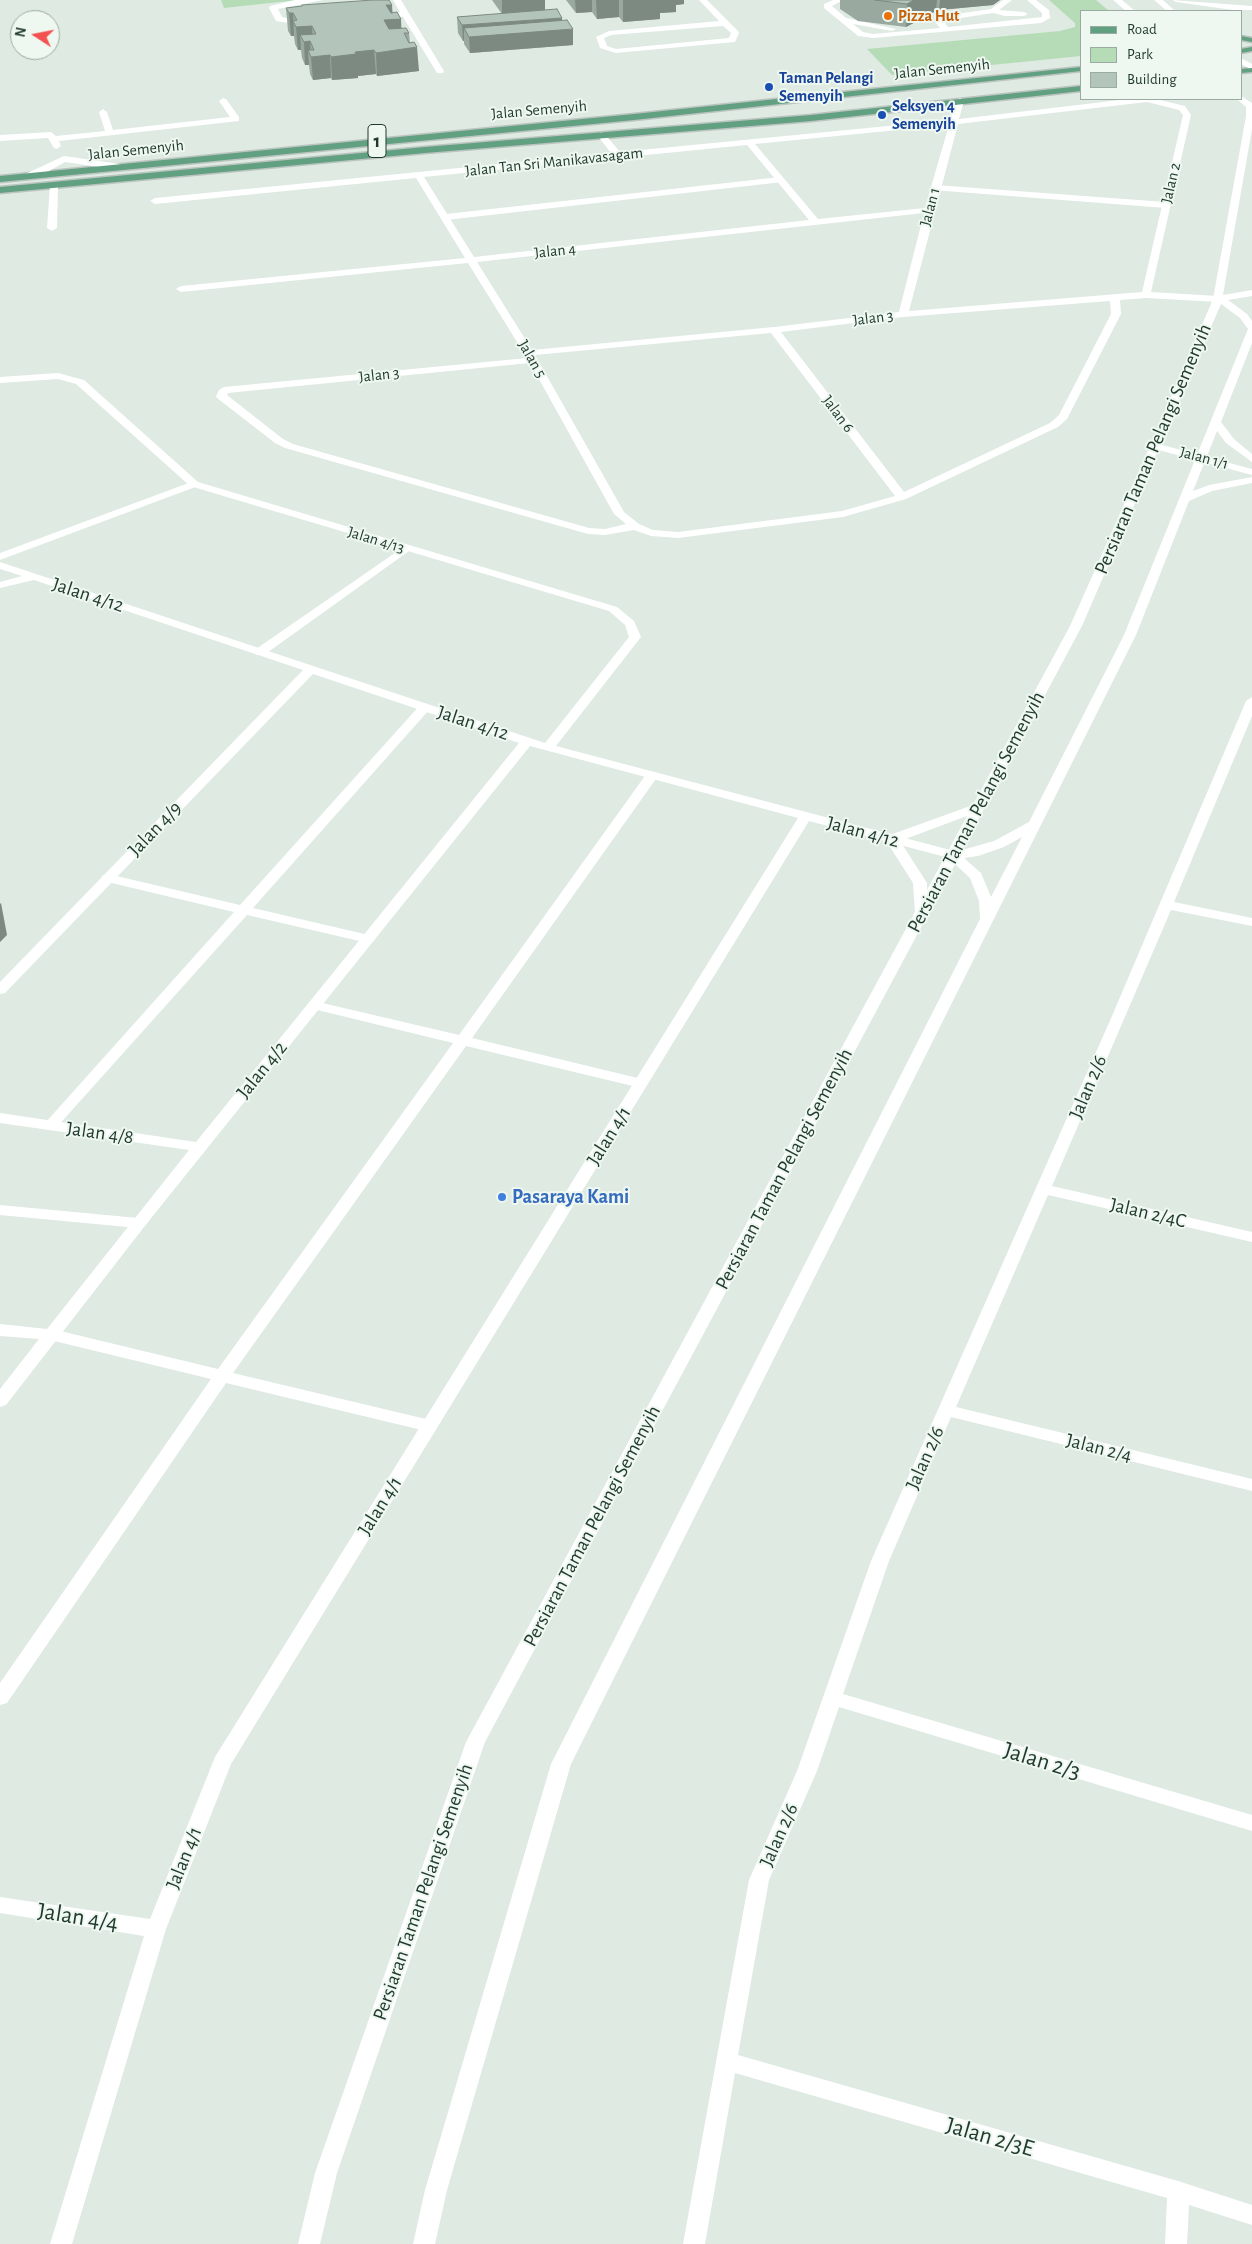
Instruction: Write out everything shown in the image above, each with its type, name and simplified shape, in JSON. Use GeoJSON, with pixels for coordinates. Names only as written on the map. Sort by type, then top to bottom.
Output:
{"type":"FeatureCollection","features":[{"type":"Feature","properties":{"kind":"main road","name":"Jalan Semenyih"},"geometry":{"type":"LineString","coordinates":[[0,178],[428,135],[634,117],[1080,69]]}},
{"type":"Feature","properties":{"kind":"main road","name":"Jalan Semenyih"},"geometry":{"type":"LineString","coordinates":[[0,190],[601,135],[811,118],[1080,88]]}},
{"type":"Feature","properties":{"kind":"street"},"geometry":{"type":"LineString","coordinates":[[316,21],[296,22],[280,20],[273,8],[296,2],[319,0]]}},
{"type":"Feature","properties":{"kind":"street"},"geometry":{"type":"LineString","coordinates":[[397,0],[440,71]]}},
{"type":"Feature","properties":{"kind":"street"},"geometry":{"type":"LineString","coordinates":[[703,0],[735,33],[732,40],[616,51],[604,48],[600,37],[609,33],[725,23]]}},
{"type":"Feature","properties":{"kind":"street"},"geometry":{"type":"LineString","coordinates":[[839,0],[827,6],[845,20],[916,33],[1041,21],[1046,18],[1046,12]]}},
{"type":"Feature","properties":{"kind":"street"},"geometry":{"type":"LineString","coordinates":[[993,11],[1008,0]]}},
{"type":"Feature","properties":{"kind":"street"},"geometry":{"type":"LineString","coordinates":[[1031,0],[1046,12]]}},
{"type":"Feature","properties":{"kind":"street"},"geometry":{"type":"LineString","coordinates":[[1118,0],[1131,10]]}},
{"type":"Feature","properties":{"kind":"street"},"geometry":{"type":"LineString","coordinates":[[1158,0],[1170,10]]}},
{"type":"Feature","properties":{"kind":"street"},"geometry":{"type":"LineString","coordinates":[[1176,0],[1233,8],[1252,8]]}},
{"type":"Feature","properties":{"kind":"street"},"geometry":{"type":"LineString","coordinates":[[947,30],[940,23],[946,18],[993,11],[1017,15],[1046,12]]}},
{"type":"Feature","properties":{"kind":"street"},"geometry":{"type":"LineString","coordinates":[[366,17],[406,14]]}},
{"type":"Feature","properties":{"kind":"street"},"geometry":{"type":"LineString","coordinates":[[1242,61],[1252,69]]}},
{"type":"Feature","properties":{"kind":"street","name":"Jalan 2"},"geometry":{"type":"LineString","coordinates":[[954,122],[1139,100]]}},
{"type":"Feature","properties":{"kind":"street","name":"Jalan 2"},"geometry":{"type":"LineString","coordinates":[[1146,295],[1187,115],[1182,108],[1151,100]]}},
{"type":"Feature","properties":{"kind":"street","name":"Persiaran Taman Pelangi Semenyih"},"geometry":{"type":"LineString","coordinates":[[309,2244],[326,2172],[476,1742],[1076,626],[1155,446],[1218,300],[1250,116],[1250,106],[1242,100]]}},
{"type":"Feature","properties":{"kind":"street"},"geometry":{"type":"LineString","coordinates":[[54,139],[236,119],[223,101]]}},
{"type":"Feature","properties":{"kind":"street","name":"Jalan 1"},"geometry":{"type":"LineString","coordinates":[[903,314],[929,210],[960,101]]}},
{"type":"Feature","properties":{"kind":"street"},"geometry":{"type":"LineString","coordinates":[[103,112],[110,133]]}},
{"type":"Feature","properties":{"kind":"street","name":"Jalan Tan Sri Manikavasagam"},"geometry":{"type":"LineString","coordinates":[[155,201],[954,122]]}},
{"type":"Feature","properties":{"kind":"street"},"geometry":{"type":"LineString","coordinates":[[0,138],[52,135],[64,158]]}},
{"type":"Feature","properties":{"kind":"street"},"geometry":{"type":"LineString","coordinates":[[601,135],[617,155]]}},
{"type":"Feature","properties":{"kind":"street"},"geometry":{"type":"LineString","coordinates":[[748,141],[815,222]]}},
{"type":"Feature","properties":{"kind":"street"},"geometry":{"type":"LineString","coordinates":[[25,176],[46,169],[64,158],[120,167]]}},
{"type":"Feature","properties":{"kind":"street","name":"Jalan 5"},"geometry":{"type":"LineString","coordinates":[[419,176],[531,357],[620,514],[635,526],[651,533],[678,535],[843,514],[902,497],[1059,421],[1089,370],[1116,314],[1115,297]]}},
{"type":"Feature","properties":{"kind":"street"},"geometry":{"type":"LineString","coordinates":[[446,217],[780,180]]}},
{"type":"Feature","properties":{"kind":"street"},"geometry":{"type":"LineString","coordinates":[[52,228],[54,185]]}},
{"type":"Feature","properties":{"kind":"street"},"geometry":{"type":"LineString","coordinates":[[935,188],[1166,205]]}},
{"type":"Feature","properties":{"kind":"street","name":"Jalan 4"},"geometry":{"type":"LineString","coordinates":[[181,289],[472,260],[929,210]]}},
{"type":"Feature","properties":{"kind":"street"},"geometry":{"type":"LineString","coordinates":[[1218,300],[1252,293]]}},
{"type":"Feature","properties":{"kind":"street","name":"Jalan 3"},"geometry":{"type":"LineString","coordinates":[[635,526],[605,532],[588,532],[289,446],[279,441],[224,401],[220,396],[224,390],[774,330],[903,314],[1146,295],[1218,300]]}},
{"type":"Feature","properties":{"kind":"street"},"geometry":{"type":"LineString","coordinates":[[424,2244],[436,2190],[560,1764],[1130,635],[1252,330],[1244,316],[1229,304],[1218,300]]}},
{"type":"Feature","properties":{"kind":"street","name":"Jalan 6"},"geometry":{"type":"LineString","coordinates":[[774,330],[902,497]]}},
{"type":"Feature","properties":{"kind":"street","name":"Jalan 4/13"},"geometry":{"type":"LineString","coordinates":[[0,380],[58,376],[80,382],[194,484],[405,549],[613,609],[630,623],[635,637],[548,748]]}},
{"type":"Feature","properties":{"kind":"street"},"geometry":{"type":"LineString","coordinates":[[1215,421],[1230,441],[1252,459]]}},
{"type":"Feature","properties":{"kind":"street","name":"Jalan 1/1"},"geometry":{"type":"LineString","coordinates":[[1155,446],[1252,472]]}},
{"type":"Feature","properties":{"kind":"street"},"geometry":{"type":"LineString","coordinates":[[1184,499],[1209,488],[1252,480]]}},
{"type":"Feature","properties":{"kind":"street"},"geometry":{"type":"LineString","coordinates":[[0,557],[194,484]]}},
{"type":"Feature","properties":{"kind":"street"},"geometry":{"type":"LineString","coordinates":[[260,652],[405,549]]}},
{"type":"Feature","properties":{"kind":"street","name":"Jalan 4/12"},"geometry":{"type":"LineString","coordinates":[[0,565],[548,748],[953,856]]}},
{"type":"Feature","properties":{"kind":"street"},"geometry":{"type":"LineString","coordinates":[[0,585],[34,576]]}},
{"type":"Feature","properties":{"kind":"street","name":"Jalan 4/9"},"geometry":{"type":"LineString","coordinates":[[0,990],[311,669]]}},
{"type":"Feature","properties":{"kind":"street","name":"Jalan 2/6"},"geometry":{"type":"LineString","coordinates":[[694,2244],[759,1880],[807,1771],[880,1561],[1044,1189],[1252,701]]}},
{"type":"Feature","properties":{"kind":"street"},"geometry":{"type":"LineString","coordinates":[[51,1125],[424,707]]}},
{"type":"Feature","properties":{"kind":"street","name":"Jalan 4/2"},"geometry":{"type":"LineString","coordinates":[[0,1401],[138,1223],[528,741]]}},
{"type":"Feature","properties":{"kind":"street"},"geometry":{"type":"LineString","coordinates":[[0,1698],[222,1376],[652,776]]}},
{"type":"Feature","properties":{"kind":"street"},"geometry":{"type":"LineString","coordinates":[[922,913],[920,883],[892,839],[978,808]]}},
{"type":"Feature","properties":{"kind":"street","name":"Jalan 4/1"},"geometry":{"type":"LineString","coordinates":[[61,2244],[156,1929],[222,1762],[806,816]]}},
{"type":"Feature","properties":{"kind":"street"},"geometry":{"type":"LineString","coordinates":[[953,856],[974,853],[999,844],[1034,825]]}},
{"type":"Feature","properties":{"kind":"street"},"geometry":{"type":"LineString","coordinates":[[953,856],[976,876],[986,901],[987,920]]}},
{"type":"Feature","properties":{"kind":"street"},"geometry":{"type":"LineString","coordinates":[[108,878],[368,939]]}},
{"type":"Feature","properties":{"kind":"street"},"geometry":{"type":"LineString","coordinates":[[1166,905],[1252,922]]}},
{"type":"Feature","properties":{"kind":"street"},"geometry":{"type":"LineString","coordinates":[[314,1005],[641,1083]]}},
{"type":"Feature","properties":{"kind":"street","name":"Jalan 4/8"},"geometry":{"type":"LineString","coordinates":[[0,1118],[200,1147]]}},
{"type":"Feature","properties":{"kind":"street","name":"Jalan 2/4C"},"geometry":{"type":"LineString","coordinates":[[1044,1189],[1252,1237]]}},
{"type":"Feature","properties":{"kind":"street"},"geometry":{"type":"LineString","coordinates":[[0,1210],[138,1223]]}},
{"type":"Feature","properties":{"kind":"street"},"geometry":{"type":"LineString","coordinates":[[0,1330],[52,1335],[430,1426]]}},
{"type":"Feature","properties":{"kind":"street","name":"Jalan 2/4"},"geometry":{"type":"LineString","coordinates":[[946,1410],[1252,1485]]}},
{"type":"Feature","properties":{"kind":"street","name":"Jalan 2/3"},"geometry":{"type":"LineString","coordinates":[[833,1698],[1252,1823]]}},
{"type":"Feature","properties":{"kind":"street","name":"Jalan 4/4"},"geometry":{"type":"LineString","coordinates":[[0,1905],[156,1929]]}},
{"type":"Feature","properties":{"kind":"street","name":"Jalan 2/3E"},"geometry":{"type":"LineString","coordinates":[[727,2061],[1178,2191],[1252,2215]]}},
{"type":"Feature","properties":{"kind":"street"},"geometry":{"type":"LineString","coordinates":[[1176,2244],[1178,2191]]}},
{"type":"Feature","properties":{"kind":"green space"},"geometry":{"type":"Polygon","coordinates":[[[221,0],[298,0],[224,8],[221,0]]]}},
{"type":"Feature","properties":{"kind":"green space"},"geometry":{"type":"Polygon","coordinates":[[[1049,0],[1096,0],[1108,10],[1080,10],[1080,56],[892,75],[867,49],[1060,31],[1075,27],[1075,23],[1049,0]]]}},
{"type":"Feature","properties":{"kind":"building"},"geometry":{"type":"Polygon","coordinates":[[[389,0],[392,5],[386,5],[391,13],[397,12],[401,19],[384,20],[389,29],[406,28],[409,33],[404,33],[409,43],[414,42],[417,47],[376,53],[374,50],[331,57],[330,55],[311,57],[308,50],[314,50],[310,41],[304,42],[300,35],[316,34],[312,26],[296,27],[293,21],[297,20],[293,13],[289,13],[286,8],[302,5],[389,0]]]}},
{"type":"Feature","properties":{"kind":"building"},"geometry":{"type":"Polygon","coordinates":[[[875,0],[914,0],[907,4],[875,0]]]}},
{"type":"Feature","properties":{"kind":"building"},"geometry":{"type":"Polygon","coordinates":[[[557,9],[562,18],[462,25],[457,17],[557,9]]]}},
{"type":"Feature","properties":{"kind":"building"},"geometry":{"type":"Polygon","coordinates":[[[567,20],[573,29],[469,37],[464,28],[567,20]]]}},
{"type":"Feature","properties":{"kind":"place","name":"Pizza Hut"},"geometry":{"type":"Point","coordinates":[888,16]}},
{"type":"Feature","properties":{"kind":"place","name":"Taman Pelangi Semenyih"},"geometry":{"type":"Point","coordinates":[769,87]}},
{"type":"Feature","properties":{"kind":"place","name":"Seksyen 4 Semenyih"},"geometry":{"type":"Point","coordinates":[882,115]}},
{"type":"Feature","properties":{"kind":"place","name":"Pasaraya Kami"},"geometry":{"type":"Point","coordinates":[502,1197]}}]}
